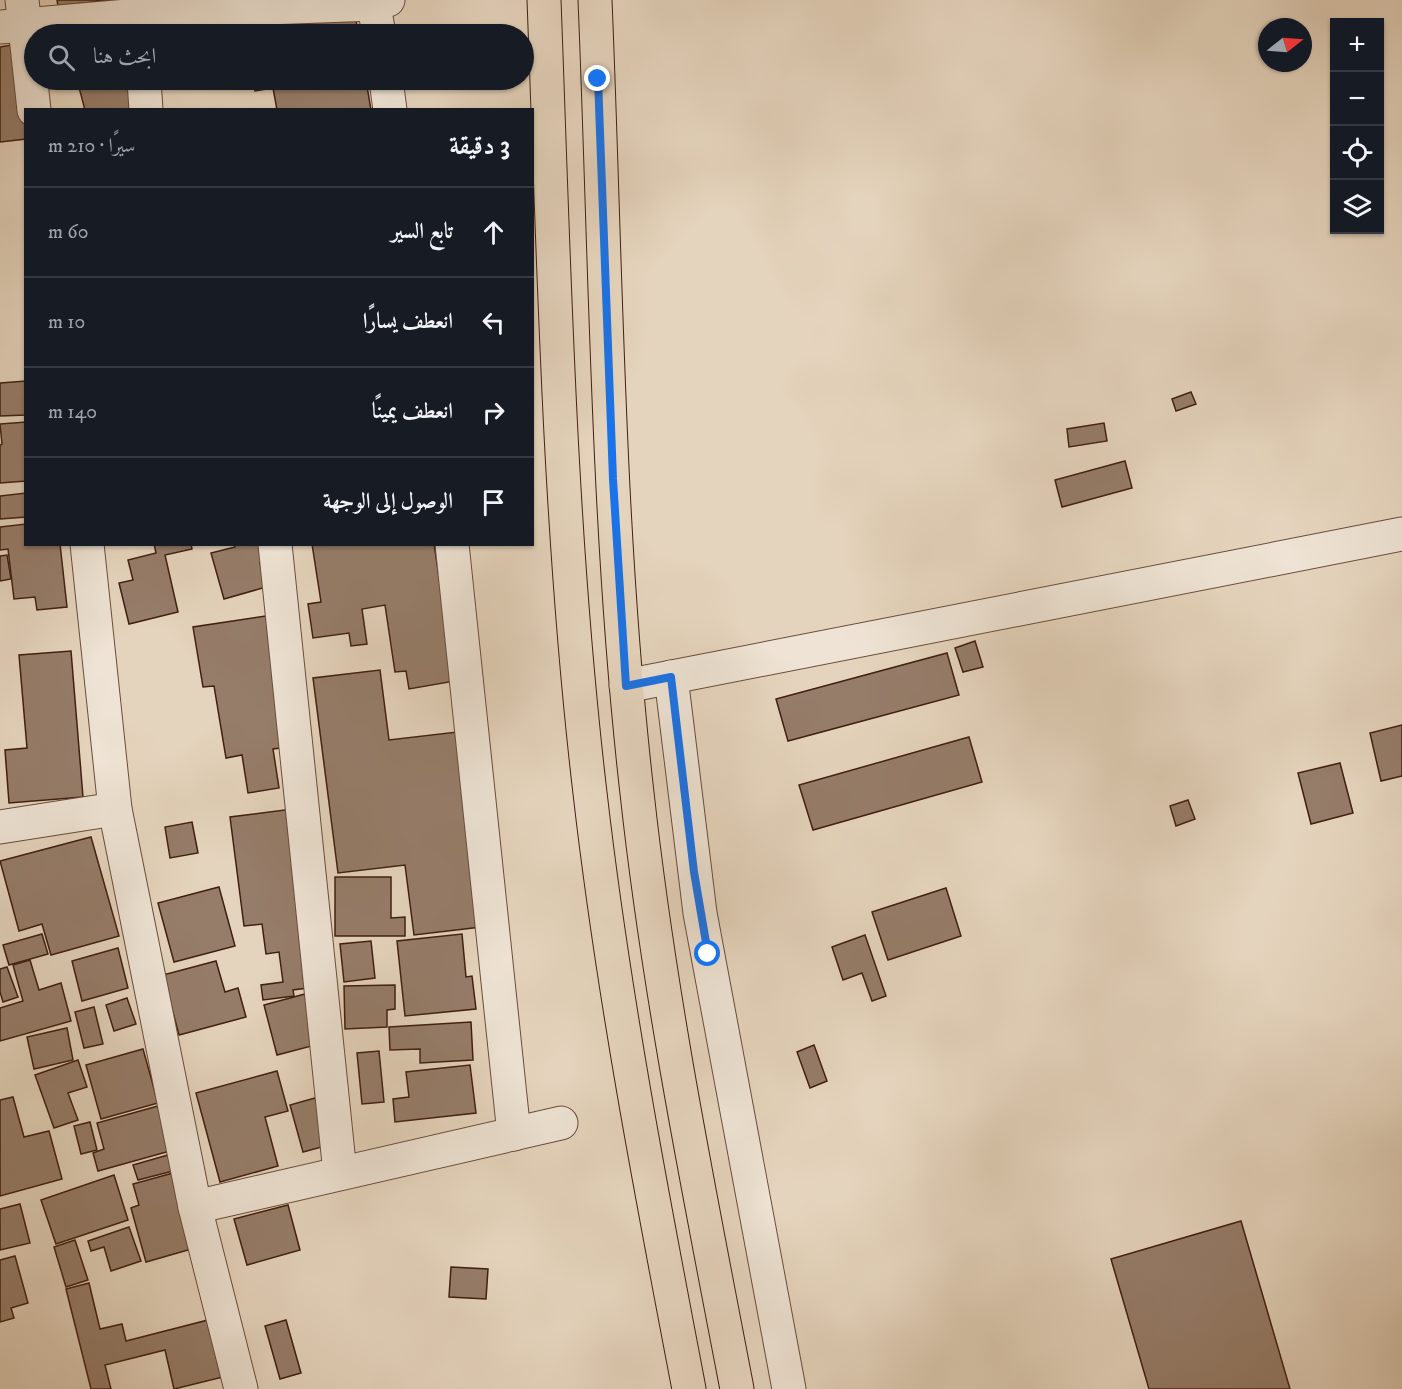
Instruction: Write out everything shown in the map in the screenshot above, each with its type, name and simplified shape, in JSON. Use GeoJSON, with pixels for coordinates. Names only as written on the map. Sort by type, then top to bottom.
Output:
{"type":"FeatureCollection","features":[{"type":"Feature","properties":{"kind":"main road"},"geometry":{"type":"LineString","coordinates":[[544,0],[563,477],[570,582],[590,792],[630,1071],[689,1389]]}},
{"type":"Feature","properties":{"kind":"main road"},"geometry":{"type":"LineString","coordinates":[[595,0],[614,490],[626,686],[648,893],[664,996],[681,1099],[737,1389]]}},
{"type":"Feature","properties":{"kind":"street"},"geometry":{"type":"LineString","coordinates":[[144,24],[184,5],[379,10]]}},
{"type":"Feature","properties":{"kind":"street"},"geometry":{"type":"LineString","coordinates":[[24,58],[16,17],[112,24]]}},
{"type":"Feature","properties":{"kind":"street"},"geometry":{"type":"LineString","coordinates":[[30,90],[34,108]]}},
{"type":"Feature","properties":{"kind":"street"},"geometry":{"type":"LineString","coordinates":[[145,90],[146,108]]}},
{"type":"Feature","properties":{"kind":"street"},"geometry":{"type":"LineString","coordinates":[[387,90],[390,108]]}},
{"type":"Feature","properties":{"kind":"street"},"geometry":{"type":"LineString","coordinates":[[626,686],[1402,534]]}},
{"type":"Feature","properties":{"kind":"street"},"geometry":{"type":"LineString","coordinates":[[87,546],[115,809],[195,1207],[241,1389]]}},
{"type":"Feature","properties":{"kind":"street"},"geometry":{"type":"LineString","coordinates":[[275,546],[340,1173]]}},
{"type":"Feature","properties":{"kind":"street"},"geometry":{"type":"LineString","coordinates":[[452,546],[514,1134]]}},
{"type":"Feature","properties":{"kind":"street"},"geometry":{"type":"LineString","coordinates":[[671,677],[700,913],[789,1389]]}},
{"type":"Feature","properties":{"kind":"street"},"geometry":{"type":"LineString","coordinates":[[0,827],[115,809]]}},
{"type":"Feature","properties":{"kind":"street"},"geometry":{"type":"LineString","coordinates":[[195,1207],[561,1123]]}},
{"type":"Feature","properties":{"kind":"building"},"geometry":{"type":"Polygon","coordinates":[[[57,0],[110,0],[58,6],[57,0]]]}},
{"type":"Feature","properties":{"kind":"building"},"geometry":{"type":"Polygon","coordinates":[[[355,12],[357,24],[280,24],[355,12]]]}},
{"type":"Feature","properties":{"kind":"building"},"geometry":{"type":"Polygon","coordinates":[[[17,44],[26,108],[24,139],[0,142],[0,47],[17,44]]]}},
{"type":"Feature","properties":{"kind":"building"},"geometry":{"type":"Polygon","coordinates":[[[80,90],[130,90],[134,108],[84,108],[80,90]]]}},
{"type":"Feature","properties":{"kind":"building"},"geometry":{"type":"Polygon","coordinates":[[[273,90],[368,90],[371,108],[277,108],[273,90]]]}},
{"type":"Feature","properties":{"kind":"building"},"geometry":{"type":"Polygon","coordinates":[[[24,381],[24,415],[0,416],[0,383],[24,381]]]}},
{"type":"Feature","properties":{"kind":"building"},"geometry":{"type":"Polygon","coordinates":[[[1191,392],[1196,404],[1176,411],[1172,399],[1191,392]]]}},
{"type":"Feature","properties":{"kind":"building"},"geometry":{"type":"Polygon","coordinates":[[[24,422],[24,481],[0,483],[0,445],[2,444],[0,424],[24,422]]]}},
{"type":"Feature","properties":{"kind":"building"},"geometry":{"type":"Polygon","coordinates":[[[1104,423],[1107,441],[1069,447],[1067,429],[1104,423]]]}},
{"type":"Feature","properties":{"kind":"building"},"geometry":{"type":"Polygon","coordinates":[[[1125,461],[1132,488],[1062,507],[1055,480],[1125,461]]]}},
{"type":"Feature","properties":{"kind":"building"},"geometry":{"type":"Polygon","coordinates":[[[24,493],[24,517],[0,519],[0,496],[24,493]]]}},
{"type":"Feature","properties":{"kind":"building"},"geometry":{"type":"Polygon","coordinates":[[[24,524],[24,546],[60,546],[67,607],[37,610],[35,597],[14,599],[8,549],[0,550],[0,527],[24,524]]]}},
{"type":"Feature","properties":{"kind":"building"},"geometry":{"type":"Polygon","coordinates":[[[154,546],[191,546],[192,549],[165,555],[178,612],[129,624],[119,583],[133,580],[128,560],[156,553],[154,546]]]}},
{"type":"Feature","properties":{"kind":"building"},"geometry":{"type":"Polygon","coordinates":[[[269,546],[272,559],[260,563],[266,587],[224,599],[211,553],[235,547],[269,546]]]}},
{"type":"Feature","properties":{"kind":"building"},"geometry":{"type":"Polygon","coordinates":[[[312,546],[434,546],[455,681],[409,689],[406,671],[395,672],[385,605],[362,609],[367,644],[351,646],[349,633],[313,638],[308,604],[321,602],[312,546]]]}},
{"type":"Feature","properties":{"kind":"building"},"geometry":{"type":"Polygon","coordinates":[[[7,555],[11,579],[0,581],[0,556],[7,555]]]}},
{"type":"Feature","properties":{"kind":"building"},"geometry":{"type":"Polygon","coordinates":[[[272,615],[289,747],[273,749],[279,788],[248,793],[242,755],[226,758],[214,686],[203,687],[193,627],[272,615]]]}},
{"type":"Feature","properties":{"kind":"building"},"geometry":{"type":"Polygon","coordinates":[[[975,641],[983,667],[963,672],[955,648],[975,641]]]}},
{"type":"Feature","properties":{"kind":"building"},"geometry":{"type":"Polygon","coordinates":[[[71,651],[83,797],[9,803],[5,750],[27,748],[19,655],[71,651]]]}},
{"type":"Feature","properties":{"kind":"building"},"geometry":{"type":"Polygon","coordinates":[[[947,653],[959,695],[788,741],[776,699],[947,653]]]}},
{"type":"Feature","properties":{"kind":"building"},"geometry":{"type":"Polygon","coordinates":[[[380,670],[389,740],[457,732],[481,927],[414,935],[405,865],[338,873],[313,678],[380,670]]]}},
{"type":"Feature","properties":{"kind":"building"},"geometry":{"type":"Polygon","coordinates":[[[1402,725],[1402,776],[1381,781],[1370,733],[1402,725]]]}},
{"type":"Feature","properties":{"kind":"building"},"geometry":{"type":"Polygon","coordinates":[[[969,737],[982,782],[813,830],[799,785],[969,737]]]}},
{"type":"Feature","properties":{"kind":"building"},"geometry":{"type":"Polygon","coordinates":[[[1340,763],[1353,813],[1311,824],[1298,773],[1340,763]]]}},
{"type":"Feature","properties":{"kind":"building"},"geometry":{"type":"Polygon","coordinates":[[[1188,800],[1195,819],[1176,826],[1170,806],[1188,800]]]}},
{"type":"Feature","properties":{"kind":"building"},"geometry":{"type":"Polygon","coordinates":[[[292,809],[315,987],[293,990],[294,996],[263,1000],[261,985],[283,982],[279,952],[266,954],[262,924],[244,926],[230,817],[292,809]]]}},
{"type":"Feature","properties":{"kind":"building"},"geometry":{"type":"Polygon","coordinates":[[[192,822],[198,853],[170,858],[165,827],[192,822]]]}},
{"type":"Feature","properties":{"kind":"building"},"geometry":{"type":"Polygon","coordinates":[[[91,837],[119,936],[51,955],[42,924],[19,931],[0,861],[91,837]]]}},
{"type":"Feature","properties":{"kind":"building"},"geometry":{"type":"Polygon","coordinates":[[[335,877],[391,877],[391,918],[405,917],[405,936],[335,936],[335,877]]]}},
{"type":"Feature","properties":{"kind":"building"},"geometry":{"type":"Polygon","coordinates":[[[219,887],[235,946],[174,962],[158,903],[219,887]]]}},
{"type":"Feature","properties":{"kind":"building"},"geometry":{"type":"Polygon","coordinates":[[[946,888],[961,936],[888,960],[872,912],[946,888]]]}},
{"type":"Feature","properties":{"kind":"building"},"geometry":{"type":"Polygon","coordinates":[[[42,934],[48,954],[9,965],[3,945],[42,934]]]}},
{"type":"Feature","properties":{"kind":"building"},"geometry":{"type":"Polygon","coordinates":[[[462,934],[466,977],[472,976],[476,1009],[405,1016],[397,941],[462,934]]]}},
{"type":"Feature","properties":{"kind":"building"},"geometry":{"type":"Polygon","coordinates":[[[865,935],[886,996],[872,1001],[862,973],[843,980],[832,947],[865,935]]]}},
{"type":"Feature","properties":{"kind":"building"},"geometry":{"type":"Polygon","coordinates":[[[371,941],[375,978],[344,982],[340,944],[371,941]]]}},
{"type":"Feature","properties":{"kind":"building"},"geometry":{"type":"Polygon","coordinates":[[[118,948],[128,988],[82,1001],[72,961],[118,948]]]}},
{"type":"Feature","properties":{"kind":"building"},"geometry":{"type":"Polygon","coordinates":[[[30,960],[39,990],[61,983],[71,1021],[0,1041],[0,1008],[23,1001],[13,965],[30,960]]]}},
{"type":"Feature","properties":{"kind":"building"},"geometry":{"type":"Polygon","coordinates":[[[216,961],[225,992],[238,988],[246,1017],[179,1035],[163,975],[216,961]]]}},
{"type":"Feature","properties":{"kind":"building"},"geometry":{"type":"Polygon","coordinates":[[[7,967],[18,997],[3,1002],[0,992],[0,969],[7,967]]]}},
{"type":"Feature","properties":{"kind":"building"},"geometry":{"type":"Polygon","coordinates":[[[395,985],[395,1009],[387,1010],[387,1027],[345,1029],[344,986],[395,985]]]}},
{"type":"Feature","properties":{"kind":"building"},"geometry":{"type":"Polygon","coordinates":[[[305,994],[319,1044],[277,1055],[264,1005],[305,994]]]}},
{"type":"Feature","properties":{"kind":"building"},"geometry":{"type":"Polygon","coordinates":[[[127,998],[136,1024],[114,1031],[106,1005],[127,998]]]}},
{"type":"Feature","properties":{"kind":"building"},"geometry":{"type":"Polygon","coordinates":[[[94,1007],[103,1044],[84,1048],[75,1012],[94,1007]]]}},
{"type":"Feature","properties":{"kind":"building"},"geometry":{"type":"Polygon","coordinates":[[[471,1022],[473,1060],[420,1063],[420,1049],[390,1050],[389,1027],[471,1022]]]}},
{"type":"Feature","properties":{"kind":"building"},"geometry":{"type":"Polygon","coordinates":[[[67,1028],[73,1060],[34,1069],[27,1037],[67,1028]]]}},
{"type":"Feature","properties":{"kind":"building"},"geometry":{"type":"Polygon","coordinates":[[[814,1045],[827,1081],[810,1088],[797,1052],[814,1045]]]}},
{"type":"Feature","properties":{"kind":"building"},"geometry":{"type":"Polygon","coordinates":[[[143,1049],[158,1103],[101,1119],[86,1065],[143,1049]]]}},
{"type":"Feature","properties":{"kind":"building"},"geometry":{"type":"Polygon","coordinates":[[[379,1051],[384,1102],[362,1104],[357,1053],[379,1051]]]}},
{"type":"Feature","properties":{"kind":"building"},"geometry":{"type":"Polygon","coordinates":[[[78,1060],[87,1087],[68,1093],[78,1120],[54,1128],[35,1075],[78,1060]]]}},
{"type":"Feature","properties":{"kind":"building"},"geometry":{"type":"Polygon","coordinates":[[[470,1065],[476,1113],[395,1122],[393,1099],[409,1097],[406,1072],[470,1065]]]}},
{"type":"Feature","properties":{"kind":"building"},"geometry":{"type":"Polygon","coordinates":[[[277,1071],[288,1111],[265,1117],[278,1166],[220,1182],[196,1093],[277,1071]]]}},
{"type":"Feature","properties":{"kind":"building"},"geometry":{"type":"Polygon","coordinates":[[[13,1097],[24,1137],[49,1131],[62,1179],[0,1196],[0,1100],[13,1097]]]}},
{"type":"Feature","properties":{"kind":"building"},"geometry":{"type":"Polygon","coordinates":[[[315,1098],[329,1145],[303,1152],[290,1105],[315,1098]]]}},
{"type":"Feature","properties":{"kind":"building"},"geometry":{"type":"Polygon","coordinates":[[[158,1106],[170,1151],[98,1171],[93,1153],[104,1149],[97,1123],[158,1106]]]}},
{"type":"Feature","properties":{"kind":"building"},"geometry":{"type":"Polygon","coordinates":[[[90,1122],[97,1150],[81,1154],[74,1126],[90,1122]]]}},
{"type":"Feature","properties":{"kind":"building"},"geometry":{"type":"Polygon","coordinates":[[[168,1155],[173,1171],[138,1180],[133,1165],[168,1155]]]}},
{"type":"Feature","properties":{"kind":"building"},"geometry":{"type":"Polygon","coordinates":[[[173,1173],[195,1248],[146,1262],[131,1208],[139,1205],[133,1184],[173,1173]]]}},
{"type":"Feature","properties":{"kind":"building"},"geometry":{"type":"Polygon","coordinates":[[[114,1175],[128,1220],[56,1244],[41,1200],[114,1175]]]}},
{"type":"Feature","properties":{"kind":"building"},"geometry":{"type":"Polygon","coordinates":[[[20,1204],[30,1243],[0,1250],[0,1209],[20,1204]]]}},
{"type":"Feature","properties":{"kind":"building"},"geometry":{"type":"Polygon","coordinates":[[[288,1205],[300,1250],[247,1265],[234,1219],[288,1205]]]}},
{"type":"Feature","properties":{"kind":"building"},"geometry":{"type":"Polygon","coordinates":[[[1241,1221],[1290,1389],[1149,1389],[1111,1259],[1241,1221]]]}},
{"type":"Feature","properties":{"kind":"building"},"geometry":{"type":"Polygon","coordinates":[[[129,1227],[141,1261],[111,1271],[104,1247],[91,1251],[88,1241],[129,1227]]]}},
{"type":"Feature","properties":{"kind":"building"},"geometry":{"type":"Polygon","coordinates":[[[75,1240],[88,1280],[66,1287],[54,1247],[75,1240]]]}},
{"type":"Feature","properties":{"kind":"building"},"geometry":{"type":"Polygon","coordinates":[[[15,1256],[28,1303],[11,1308],[14,1318],[0,1322],[0,1260],[15,1256]]]}},
{"type":"Feature","properties":{"kind":"building"},"geometry":{"type":"Polygon","coordinates":[[[451,1267],[488,1269],[486,1299],[449,1297],[451,1267]]]}},
{"type":"Feature","properties":{"kind":"building"},"geometry":{"type":"Polygon","coordinates":[[[89,1283],[100,1329],[122,1324],[126,1341],[208,1320],[223,1377],[174,1389],[165,1350],[105,1365],[111,1389],[91,1389],[66,1289],[89,1283]]]}},
{"type":"Feature","properties":{"kind":"building"},"geometry":{"type":"Polygon","coordinates":[[[286,1320],[301,1373],[280,1379],[265,1326],[286,1320]]]}},
{"type":"Feature","properties":{"kind":"route"},"geometry":{"type":"LineString","coordinates":[[598,79],[613,479],[626,686],[671,677],[694,872],[708,954]]}}]}
